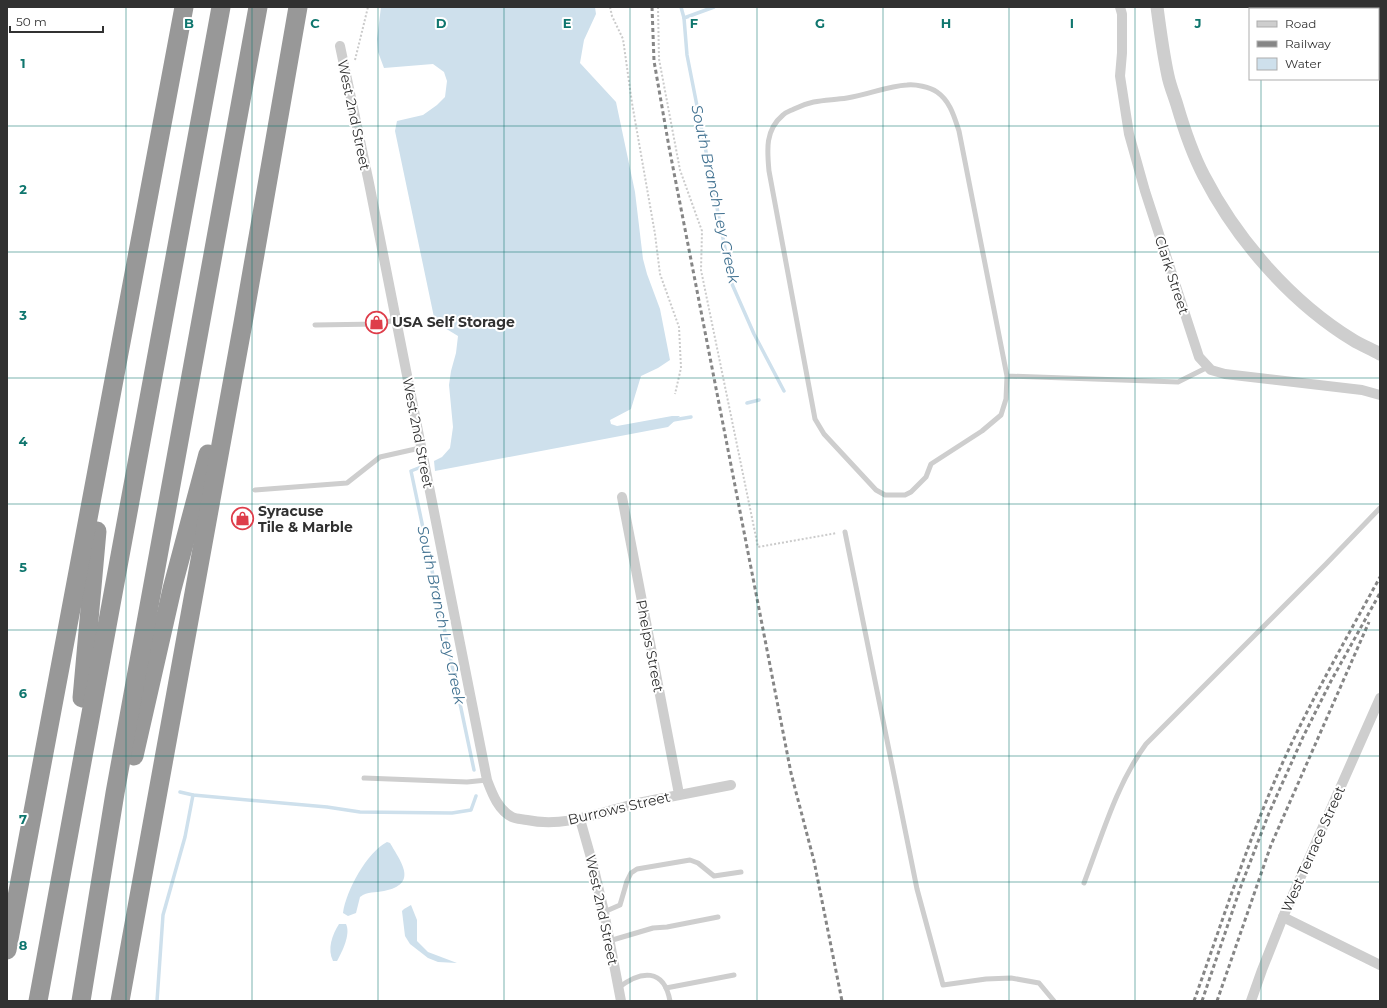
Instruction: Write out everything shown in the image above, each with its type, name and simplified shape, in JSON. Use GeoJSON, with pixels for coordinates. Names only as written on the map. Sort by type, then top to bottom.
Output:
{"type":"FeatureCollection","features":[{"type":"Feature","properties":{"kind":"highway"},"geometry":{"type":"LineString","coordinates":[[178,43],[180,7]]}},
{"type":"Feature","properties":{"kind":"highway"},"geometry":{"type":"LineString","coordinates":[[7,950],[184,7]]}},
{"type":"Feature","properties":{"kind":"highway"},"geometry":{"type":"LineString","coordinates":[[38,1001],[220,7]]}},
{"type":"Feature","properties":{"kind":"highway"},"geometry":{"type":"LineString","coordinates":[[82,992],[115,793],[258,7]]}},
{"type":"Feature","properties":{"kind":"highway"},"geometry":{"type":"LineString","coordinates":[[120,1001],[243,323],[298,7]]}},
{"type":"Feature","properties":{"kind":"highway"},"geometry":{"type":"LineString","coordinates":[[82,992],[172,589],[243,323]]}},
{"type":"Feature","properties":{"kind":"highway"},"geometry":{"type":"LineString","coordinates":[[76,790],[81,709],[100,501],[114,381]]}},
{"type":"Feature","properties":{"kind":"street","name":"Clark Street"},"geometry":{"type":"LineString","coordinates":[[1120,7],[1122,14],[1122,53],[1120,76],[1129,134],[1145,191],[1194,344],[1199,357],[1208,367]]}},
{"type":"Feature","properties":{"kind":"street"},"geometry":{"type":"LineString","coordinates":[[1157,7],[1168,76],[1185,132],[1203,175],[1218,202],[1259,258],[1298,299],[1329,324],[1354,341],[1380,354]]}},
{"type":"Feature","properties":{"kind":"street","name":"West 2nd Street"},"geometry":{"type":"LineString","coordinates":[[340,46],[487,780],[496,801],[507,814]]}},
{"type":"Feature","properties":{"kind":"street"},"geometry":{"type":"LineString","coordinates":[[1208,367],[1211,370],[1225,374],[1362,390],[1380,395]]}},
{"type":"Feature","properties":{"kind":"street","name":"Phelps Street"},"geometry":{"type":"LineString","coordinates":[[622,497],[679,794]]}},
{"type":"Feature","properties":{"kind":"street","name":"West Terrace Street"},"geometry":{"type":"LineString","coordinates":[[1251,1001],[1283,917],[1380,698]]}},
{"type":"Feature","properties":{"kind":"street","name":"Burrows Street"},"geometry":{"type":"LineString","coordinates":[[507,814],[513,818],[538,822],[580,819],[629,805],[731,785]]}},
{"type":"Feature","properties":{"kind":"street","name":"West 2nd Street"},"geometry":{"type":"LineString","coordinates":[[580,819],[604,912],[621,1001]]}},
{"type":"Feature","properties":{"kind":"street"},"geometry":{"type":"LineString","coordinates":[[1283,917],[1380,965]]}},
{"type":"Feature","properties":{"kind":"lane"},"geometry":{"type":"LineString","coordinates":[[908,84],[921,86],[936,91],[945,100],[953,112],[959,131],[1007,376],[1006,399],[1001,415],[982,431],[931,464],[926,477],[911,492],[904,495],[885,495],[876,490],[824,434],[815,419],[769,171],[767,152],[768,138],[774,125],[783,114],[802,105],[820,100],[848,98],[894,86],[908,84]]}},
{"type":"Feature","properties":{"kind":"lane"},"geometry":{"type":"LineString","coordinates":[[315,325],[378,324],[395,320]]}},
{"type":"Feature","properties":{"kind":"lane"},"geometry":{"type":"LineString","coordinates":[[1007,376],[1178,382],[1208,367]]}},
{"type":"Feature","properties":{"kind":"lane"},"geometry":{"type":"LineString","coordinates":[[255,490],[347,483],[380,458],[420,448]]}},
{"type":"Feature","properties":{"kind":"lane"},"geometry":{"type":"LineString","coordinates":[[1084,883],[1120,787],[1137,756],[1146,744],[1380,508]]}},
{"type":"Feature","properties":{"kind":"lane"},"geometry":{"type":"LineString","coordinates":[[845,532],[917,889],[943,985],[986,979],[1011,978],[1039,983],[1054,1001]]}},
{"type":"Feature","properties":{"kind":"lane"},"geometry":{"type":"LineString","coordinates":[[364,778],[467,782],[487,780]]}},
{"type":"Feature","properties":{"kind":"lane"},"geometry":{"type":"LineString","coordinates":[[604,912],[620,905],[628,877],[631,873],[638,869],[690,860],[698,863],[714,876],[741,872]]}},
{"type":"Feature","properties":{"kind":"lane"},"geometry":{"type":"LineString","coordinates":[[610,941],[653,928],[667,927],[718,917]]}},
{"type":"Feature","properties":{"kind":"lane"},"geometry":{"type":"LineString","coordinates":[[618,988],[628,980],[641,975],[654,975],[663,982],[670,1001]]}},
{"type":"Feature","properties":{"kind":"lane"},"geometry":{"type":"LineString","coordinates":[[666,988],[734,975]]}},
{"type":"Feature","properties":{"kind":"path"},"geometry":{"type":"LineString","coordinates":[[354,64],[368,7]]}},
{"type":"Feature","properties":{"kind":"path"},"geometry":{"type":"LineString","coordinates":[[610,7],[612,16],[623,39],[632,102],[655,234],[660,274],[679,327],[681,368],[675,394]]}},
{"type":"Feature","properties":{"kind":"path"},"geometry":{"type":"LineString","coordinates":[[658,7],[659,59],[666,103],[680,170],[702,231],[702,270],[758,547],[845,532]]}},
{"type":"Feature","properties":{"kind":"water"},"geometry":{"type":"Polygon","coordinates":[[[381,7],[595,7],[596,14],[584,40],[580,63],[616,102],[635,192],[643,259],[660,309],[670,360],[658,368],[641,376],[631,409],[610,420],[611,424],[617,426],[672,416],[680,416],[668,427],[435,471],[434,461],[442,457],[450,448],[453,427],[449,385],[458,336],[435,322],[395,131],[397,121],[423,115],[437,105],[445,97],[447,81],[444,72],[433,64],[384,68],[378,52],[377,39],[381,7]]]}},
{"type":"Feature","properties":{"kind":"water"},"geometry":{"type":"Polygon","coordinates":[[[387,842],[390,843],[399,858],[404,872],[404,878],[395,888],[369,893],[360,897],[356,913],[348,916],[343,913],[348,894],[353,884],[372,854],[387,842]]]}},
{"type":"Feature","properties":{"kind":"water"},"geometry":{"type":"Polygon","coordinates":[[[411,905],[417,920],[417,941],[428,952],[457,963],[438,962],[428,958],[410,944],[405,936],[402,911],[411,905]]]}},
{"type":"Feature","properties":{"kind":"water"},"geometry":{"type":"Polygon","coordinates":[[[339,924],[346,924],[347,938],[337,961],[333,961],[330,947],[334,933],[339,924]]]}},
{"type":"Feature","properties":{"kind":"waterway"},"geometry":{"type":"LineString","coordinates":[[681,7],[684,18]]}},
{"type":"Feature","properties":{"kind":"waterway","name":"South Branch Ley Creek"},"geometry":{"type":"LineString","coordinates":[[714,7],[684,18],[687,55],[732,284],[754,334],[784,391]]}},
{"type":"Feature","properties":{"kind":"waterway","name":"South Branch Ley Creek"},"geometry":{"type":"LineString","coordinates":[[747,403],[759,400]]}},
{"type":"Feature","properties":{"kind":"waterway","name":"South Branch Ley Creek"},"geometry":{"type":"LineString","coordinates":[[673,420],[691,417]]}},
{"type":"Feature","properties":{"kind":"waterway","name":"South Branch Ley Creek"},"geometry":{"type":"LineString","coordinates":[[421,467],[411,471],[474,770]]}},
{"type":"Feature","properties":{"kind":"waterway","name":"South Branch Ley Creek"},"geometry":{"type":"LineString","coordinates":[[180,792],[193,795],[327,807],[360,812],[452,813],[471,810],[476,796]]}},
{"type":"Feature","properties":{"kind":"waterway"},"geometry":{"type":"LineString","coordinates":[[157,1001],[163,915],[185,837],[193,795]]}},
{"type":"Feature","properties":{"kind":"railway"},"geometry":{"type":"LineString","coordinates":[[652,7],[654,61],[669,147],[791,773],[814,861],[842,1001]]}},
{"type":"Feature","properties":{"kind":"railway"},"geometry":{"type":"LineString","coordinates":[[1194,1001],[1254,831],[1282,765],[1317,693],[1380,577]]}},
{"type":"Feature","properties":{"kind":"railway"},"geometry":{"type":"LineString","coordinates":[[1202,1001],[1241,886],[1269,813],[1303,737],[1331,681],[1380,593]]}},
{"type":"Feature","properties":{"kind":"railway"},"geometry":{"type":"LineString","coordinates":[[1217,1001],[1271,845],[1369,622]]}},
{"type":"Feature","properties":{"kind":"place","name":"USA Self Storage"},"geometry":{"type":"Point","coordinates":[376,322]}},
{"type":"Feature","properties":{"kind":"place","name":"Syracuse Tile & Marble"},"geometry":{"type":"Point","coordinates":[243,519]}}]}
